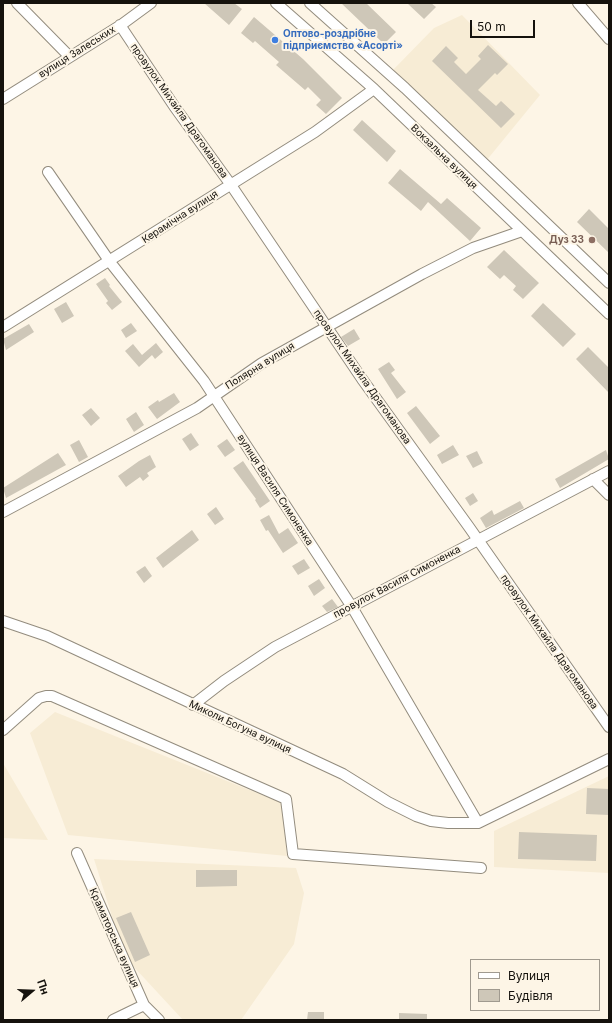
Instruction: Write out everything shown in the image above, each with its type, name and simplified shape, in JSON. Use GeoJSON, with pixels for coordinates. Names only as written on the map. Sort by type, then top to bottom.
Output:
{"type":"FeatureCollection","features":[{"type":"Feature","properties":{"kind":"street"},"geometry":{"type":"LineString","coordinates":[[17,3],[70,57]]}},
{"type":"Feature","properties":{"kind":"street","name":"вулиця Залеських"},"geometry":{"type":"LineString","coordinates":[[3,99],[120,25],[150,3]]}},
{"type":"Feature","properties":{"kind":"street","name":"Вокзальна вулиця"},"geometry":{"type":"LineString","coordinates":[[276,3],[374,89],[609,314]]}},
{"type":"Feature","properties":{"kind":"street"},"geometry":{"type":"LineString","coordinates":[[310,3],[405,88],[609,284]]}},
{"type":"Feature","properties":{"kind":"street"},"geometry":{"type":"LineString","coordinates":[[578,3],[609,39]]}},
{"type":"Feature","properties":{"kind":"street","name":"провулок Михайла Драгоманова"},"geometry":{"type":"LineString","coordinates":[[120,25],[174,106],[231,184],[362,379],[478,540],[609,727]]}},
{"type":"Feature","properties":{"kind":"street","name":"Керамічна вулиця"},"geometry":{"type":"LineString","coordinates":[[3,327],[110,262],[231,184],[316,132],[374,89]]}},
{"type":"Feature","properties":{"kind":"street","name":"вулиця Василя Симоненка"},"geometry":{"type":"LineString","coordinates":[[48,172],[110,262],[195,370],[214,397],[352,607],[478,823]]}},
{"type":"Feature","properties":{"kind":"street","name":"Полярна вулиця"},"geometry":{"type":"LineString","coordinates":[[3,512],[172,422],[214,397],[262,363],[462,253],[493,240],[522,231]]}},
{"type":"Feature","properties":{"kind":"street","name":"провулок Василя Симоненка"},"geometry":{"type":"LineString","coordinates":[[193,705],[224,680],[275,647],[609,471]]}},
{"type":"Feature","properties":{"kind":"street"},"geometry":{"type":"LineString","coordinates":[[593,479],[609,495]]}},
{"type":"Feature","properties":{"kind":"street","name":"Миколи Богуна вулиця"},"geometry":{"type":"LineString","coordinates":[[3,621],[47,636],[343,774],[416,816],[431,821],[448,824],[478,823]]}},
{"type":"Feature","properties":{"kind":"street"},"geometry":{"type":"LineString","coordinates":[[3,730],[39,698],[52,696],[286,799],[293,854],[481,868]]}},
{"type":"Feature","properties":{"kind":"street"},"geometry":{"type":"LineString","coordinates":[[478,823],[609,759]]}},
{"type":"Feature","properties":{"kind":"street","name":"Краматорська вулиця"},"geometry":{"type":"LineString","coordinates":[[76,853],[144,1005],[159,1020]]}},
{"type":"Feature","properties":{"kind":"street"},"geometry":{"type":"LineString","coordinates":[[113,1020],[144,1005]]}},
{"type":"Feature","properties":{"kind":"shaded area"},"geometry":{"type":"Polygon","coordinates":[[[462,15],[540,95],[486,161],[392,71],[434,28],[462,15]]]}},
{"type":"Feature","properties":{"kind":"shaded area"},"geometry":{"type":"Polygon","coordinates":[[[55,712],[282,803],[287,856],[68,835],[30,733],[55,712]]]}},
{"type":"Feature","properties":{"kind":"shaded area"},"geometry":{"type":"Polygon","coordinates":[[[3,763],[48,840],[3,838],[3,763]]]}},
{"type":"Feature","properties":{"kind":"shaded area"},"geometry":{"type":"Polygon","coordinates":[[[609,776],[609,873],[494,867],[494,831],[609,776]]]}},
{"type":"Feature","properties":{"kind":"shaded area"},"geometry":{"type":"Polygon","coordinates":[[[94,859],[296,868],[304,893],[294,944],[241,1020],[183,1020],[133,966],[116,929],[94,859]]]}},
{"type":"Feature","properties":{"kind":"building"},"geometry":{"type":"Polygon","coordinates":[[[204,3],[234,3],[242,9],[229,25],[204,3]]]}},
{"type":"Feature","properties":{"kind":"building"},"geometry":{"type":"Polygon","coordinates":[[[341,3],[366,3],[396,32],[384,44],[341,3]]]}},
{"type":"Feature","properties":{"kind":"building"},"geometry":{"type":"Polygon","coordinates":[[[407,3],[431,3],[436,7],[424,19],[407,3]]]}},
{"type":"Feature","properties":{"kind":"building"},"geometry":{"type":"Polygon","coordinates":[[[254,17],[303,59],[342,98],[326,114],[316,105],[321,100],[308,87],[305,90],[276,65],[279,62],[255,41],[253,43],[241,33],[254,17]]]}},
{"type":"Feature","properties":{"kind":"building"},"geometry":{"type":"Polygon","coordinates":[[[488,45],[508,64],[497,75],[495,73],[478,90],[496,106],[501,101],[515,114],[501,128],[432,61],[446,46],[458,58],[454,62],[466,74],[481,59],[478,56],[488,45]]]}},
{"type":"Feature","properties":{"kind":"building"},"geometry":{"type":"Polygon","coordinates":[[[362,120],[396,151],[387,162],[353,130],[362,120]]]}},
{"type":"Feature","properties":{"kind":"building"},"geometry":{"type":"Polygon","coordinates":[[[400,169],[441,204],[447,198],[481,228],[470,241],[428,202],[421,211],[388,183],[400,169]]]}},
{"type":"Feature","properties":{"kind":"building"},"geometry":{"type":"Polygon","coordinates":[[[589,209],[609,229],[609,253],[577,222],[589,209]]]}},
{"type":"Feature","properties":{"kind":"building"},"geometry":{"type":"Polygon","coordinates":[[[504,250],[539,283],[523,299],[513,290],[516,286],[504,275],[500,279],[487,267],[504,250]]]}},
{"type":"Feature","properties":{"kind":"building"},"geometry":{"type":"Polygon","coordinates":[[[105,278],[110,285],[109,286],[122,302],[112,310],[106,303],[108,301],[96,284],[105,278]]]}},
{"type":"Feature","properties":{"kind":"building"},"geometry":{"type":"Polygon","coordinates":[[[66,302],[74,316],[62,323],[54,309],[66,302]]]}},
{"type":"Feature","properties":{"kind":"building"},"geometry":{"type":"Polygon","coordinates":[[[543,303],[576,334],[563,347],[531,316],[543,303]]]}},
{"type":"Feature","properties":{"kind":"building"},"geometry":{"type":"Polygon","coordinates":[[[131,323],[137,331],[126,338],[121,330],[131,323]]]}},
{"type":"Feature","properties":{"kind":"building"},"geometry":{"type":"Polygon","coordinates":[[[29,324],[34,332],[6,350],[3,339],[29,324]]]}},
{"type":"Feature","properties":{"kind":"building"},"geometry":{"type":"Polygon","coordinates":[[[354,329],[360,339],[348,346],[341,337],[354,329]]]}},
{"type":"Feature","properties":{"kind":"building"},"geometry":{"type":"Polygon","coordinates":[[[156,343],[163,352],[155,359],[152,355],[139,367],[125,351],[133,344],[142,355],[156,343]]]}},
{"type":"Feature","properties":{"kind":"building"},"geometry":{"type":"Polygon","coordinates":[[[588,347],[609,368],[609,393],[576,359],[588,347]]]}},
{"type":"Feature","properties":{"kind":"building"},"geometry":{"type":"Polygon","coordinates":[[[389,362],[395,370],[391,373],[406,392],[397,399],[378,369],[389,362]]]}},
{"type":"Feature","properties":{"kind":"building"},"geometry":{"type":"Polygon","coordinates":[[[174,393],[180,402],[157,419],[148,407],[158,400],[159,402],[174,393]]]}},
{"type":"Feature","properties":{"kind":"building"},"geometry":{"type":"Polygon","coordinates":[[[416,406],[440,436],[430,444],[407,413],[416,406]]]}},
{"type":"Feature","properties":{"kind":"building"},"geometry":{"type":"Polygon","coordinates":[[[91,408],[100,418],[91,426],[82,415],[91,408]]]}},
{"type":"Feature","properties":{"kind":"building"},"geometry":{"type":"Polygon","coordinates":[[[136,412],[144,425],[134,432],[126,419],[136,412]]]}},
{"type":"Feature","properties":{"kind":"building"},"geometry":{"type":"Polygon","coordinates":[[[191,433],[199,445],[190,451],[182,439],[191,433]]]}},
{"type":"Feature","properties":{"kind":"building"},"geometry":{"type":"Polygon","coordinates":[[[227,439],[235,450],[225,457],[217,446],[227,439]]]}},
{"type":"Feature","properties":{"kind":"building"},"geometry":{"type":"Polygon","coordinates":[[[79,440],[88,457],[79,462],[70,445],[79,440]]]}},
{"type":"Feature","properties":{"kind":"building"},"geometry":{"type":"Polygon","coordinates":[[[453,445],[459,455],[442,464],[437,455],[453,445]]]}},
{"type":"Feature","properties":{"kind":"building"},"geometry":{"type":"Polygon","coordinates":[[[606,450],[609,459],[560,488],[555,479],[606,450]]]}},
{"type":"Feature","properties":{"kind":"building"},"geometry":{"type":"Polygon","coordinates":[[[477,451],[483,463],[473,468],[466,456],[477,451]]]}},
{"type":"Feature","properties":{"kind":"building"},"geometry":{"type":"Polygon","coordinates":[[[58,453],[66,465],[6,498],[3,488],[58,453]]]}},
{"type":"Feature","properties":{"kind":"building"},"geometry":{"type":"Polygon","coordinates":[[[150,455],[156,467],[147,473],[149,476],[143,481],[140,477],[126,487],[118,476],[150,455]]]}},
{"type":"Feature","properties":{"kind":"building"},"geometry":{"type":"Polygon","coordinates":[[[243,461],[270,501],[260,508],[255,500],[256,499],[233,468],[243,461]]]}},
{"type":"Feature","properties":{"kind":"building"},"geometry":{"type":"Polygon","coordinates":[[[473,493],[478,501],[470,506],[465,498],[473,493]]]}},
{"type":"Feature","properties":{"kind":"building"},"geometry":{"type":"Polygon","coordinates":[[[520,501],[524,508],[486,528],[480,518],[492,510],[494,515],[520,501]]]}},
{"type":"Feature","properties":{"kind":"building"},"geometry":{"type":"Polygon","coordinates":[[[216,507],[224,519],[215,525],[207,514],[216,507]]]}},
{"type":"Feature","properties":{"kind":"building"},"geometry":{"type":"Polygon","coordinates":[[[269,515],[279,534],[288,528],[298,543],[283,553],[268,530],[266,531],[260,520],[269,515]]]}},
{"type":"Feature","properties":{"kind":"building"},"geometry":{"type":"Polygon","coordinates":[[[192,530],[199,540],[163,568],[156,558],[192,530]]]}},
{"type":"Feature","properties":{"kind":"building"},"geometry":{"type":"Polygon","coordinates":[[[304,559],[310,568],[298,575],[292,566],[304,559]]]}},
{"type":"Feature","properties":{"kind":"building"},"geometry":{"type":"Polygon","coordinates":[[[145,566],[152,576],[144,583],[136,572],[145,566]]]}},
{"type":"Feature","properties":{"kind":"building"},"geometry":{"type":"Polygon","coordinates":[[[319,579],[325,588],[314,596],[308,586],[319,579]]]}},
{"type":"Feature","properties":{"kind":"building"},"geometry":{"type":"Polygon","coordinates":[[[332,599],[338,607],[327,612],[322,606],[332,599]]]}},
{"type":"Feature","properties":{"kind":"building"},"geometry":{"type":"Polygon","coordinates":[[[587,788],[609,789],[609,815],[586,814],[587,788]]]}},
{"type":"Feature","properties":{"kind":"building"},"geometry":{"type":"Polygon","coordinates":[[[519,832],[597,835],[596,861],[518,859],[519,832]]]}},
{"type":"Feature","properties":{"kind":"building"},"geometry":{"type":"Polygon","coordinates":[[[196,870],[237,870],[237,886],[196,887],[196,870]]]}},
{"type":"Feature","properties":{"kind":"building"},"geometry":{"type":"Polygon","coordinates":[[[131,912],[150,955],[135,962],[116,918],[131,912]]]}},
{"type":"Feature","properties":{"kind":"building"},"geometry":{"type":"Polygon","coordinates":[[[308,1012],[324,1012],[324,1020],[307,1020],[308,1012]]]}},
{"type":"Feature","properties":{"kind":"building"},"geometry":{"type":"Polygon","coordinates":[[[399,1013],[427,1014],[427,1020],[399,1020],[399,1013]]]}},
{"type":"Feature","properties":{"kind":"place","name":"Оптово-роздрібне підприємство «Асортi»"},"geometry":{"type":"Point","coordinates":[275,40]}},
{"type":"Feature","properties":{"kind":"place","name":"Дуз 33"},"geometry":{"type":"Point","coordinates":[592,240]}}]}
